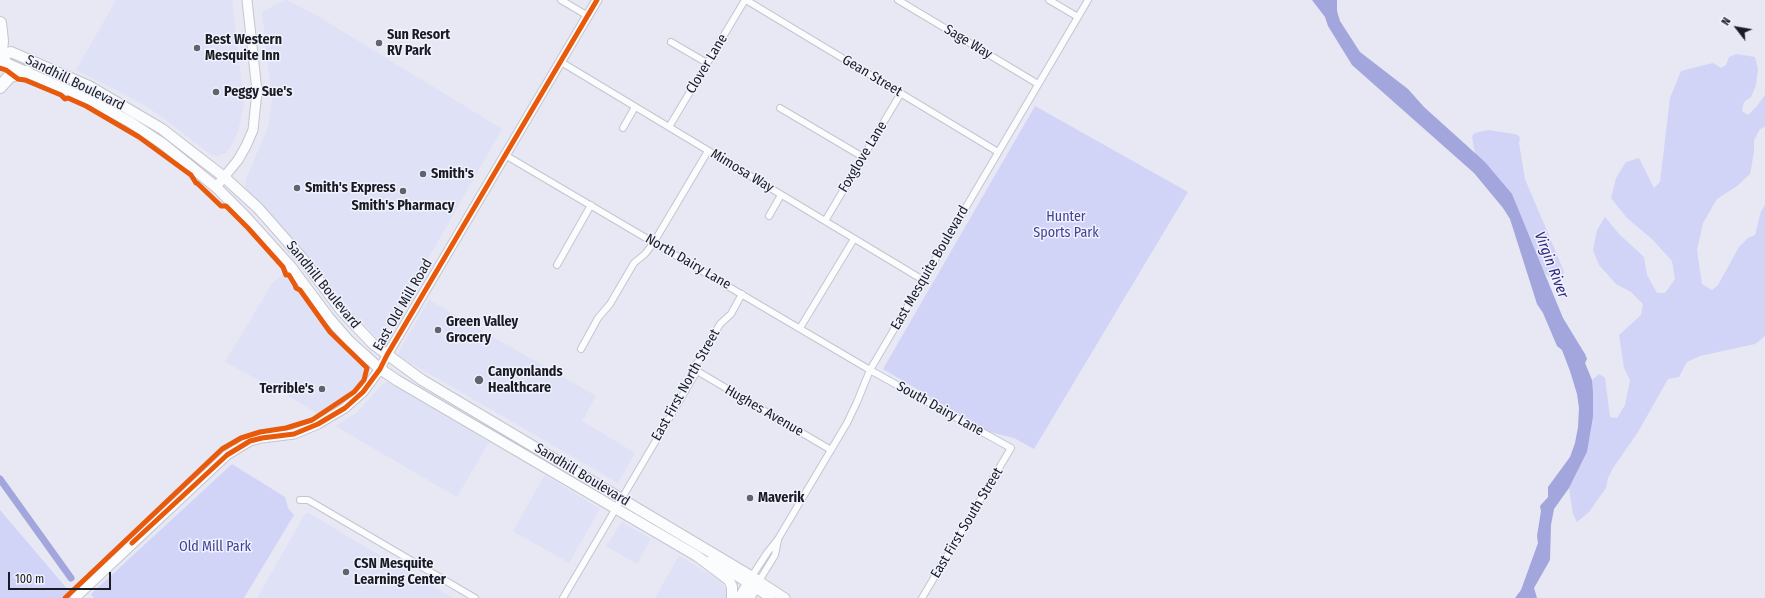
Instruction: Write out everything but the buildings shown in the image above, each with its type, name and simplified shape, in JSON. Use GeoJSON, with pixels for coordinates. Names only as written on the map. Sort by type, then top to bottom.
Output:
{"type":"FeatureCollection","features":[{"type":"Feature","properties":{"kind":"highway"},"geometry":{"type":"LineString","coordinates":[[0,23],[2,41],[0,58]]}},
{"type":"Feature","properties":{"kind":"highway"},"geometry":{"type":"LineString","coordinates":[[0,87],[10,76],[27,72]]}},
{"type":"Feature","properties":{"kind":"main road","name":"Sandhill Boulevard"},"geometry":{"type":"LineString","coordinates":[[696,556],[619,503],[532,446],[410,372],[373,344],[341,310],[302,258],[258,208],[224,177],[155,125],[117,101],[11,52],[0,58],[8,64],[92,101],[135,126],[163,144],[216,187],[269,242],[352,344],[380,369],[479,428],[619,503],[754,582]]}},
{"type":"Feature","properties":{"kind":"main road"},"geometry":{"type":"LineString","coordinates":[[60,86],[65,76]]}},
{"type":"Feature","properties":{"kind":"main road"},"geometry":{"type":"LineString","coordinates":[[479,428],[489,429],[523,450],[532,446]]}},
{"type":"Feature","properties":{"kind":"main road"},"geometry":{"type":"LineString","coordinates":[[696,556],[728,580],[732,587],[732,598]]}},
{"type":"Feature","properties":{"kind":"main road","name":"East Mesquite Boulevard"},"geometry":{"type":"LineString","coordinates":[[750,598],[754,582]]}},
{"type":"Feature","properties":{"kind":"street"},"geometry":{"type":"LineString","coordinates":[[216,187],[238,160],[253,130],[257,91],[247,0]]}},
{"type":"Feature","properties":{"kind":"street"},"geometry":{"type":"LineString","coordinates":[[561,0],[588,16]]}},
{"type":"Feature","properties":{"kind":"street","name":"East Old Mill Road"},"geometry":{"type":"LineString","coordinates":[[74,598],[226,455],[250,441],[294,434],[318,424],[346,408],[363,392],[380,369],[597,0]]}},
{"type":"Feature","properties":{"kind":"street","name":"Clover Lane"},"geometry":{"type":"LineString","coordinates":[[669,127],[745,0]]}},
{"type":"Feature","properties":{"kind":"street","name":"Gean Street"},"geometry":{"type":"LineString","coordinates":[[745,0],[998,152]]}},
{"type":"Feature","properties":{"kind":"street","name":"Sage Way"},"geometry":{"type":"LineString","coordinates":[[898,0],[1038,84]]}},
{"type":"Feature","properties":{"kind":"street"},"geometry":{"type":"LineString","coordinates":[[1049,0],[1078,17]]}},
{"type":"Feature","properties":{"kind":"street","name":"East Mesquite Boulevard"},"geometry":{"type":"LineString","coordinates":[[739,598],[754,582],[774,555],[778,539],[831,450],[857,402],[870,370],[1088,0]]}},
{"type":"Feature","properties":{"kind":"street"},"geometry":{"type":"LineString","coordinates":[[671,42],[707,63]]}},
{"type":"Feature","properties":{"kind":"street","name":"Mimosa Way"},"geometry":{"type":"LineString","coordinates":[[560,62],[923,280]]}},
{"type":"Feature","properties":{"kind":"street","name":"Foxglove Lane"},"geometry":{"type":"LineString","coordinates":[[825,221],[901,93]]}},
{"type":"Feature","properties":{"kind":"street"},"geometry":{"type":"LineString","coordinates":[[623,128],[635,107]]}},
{"type":"Feature","properties":{"kind":"street"},"geometry":{"type":"LineString","coordinates":[[780,108],[863,157]]}},
{"type":"Feature","properties":{"kind":"street"},"geometry":{"type":"LineString","coordinates":[[581,348],[598,318],[610,304],[634,263],[645,254],[654,242],[708,151]]}},
{"type":"Feature","properties":{"kind":"street","name":"North Dairy Lane"},"geometry":{"type":"LineString","coordinates":[[505,155],[870,370]]}},
{"type":"Feature","properties":{"kind":"street"},"geometry":{"type":"LineString","coordinates":[[769,216],[782,195]]}},
{"type":"Feature","properties":{"kind":"street"},"geometry":{"type":"LineString","coordinates":[[557,265],[591,205]]}},
{"type":"Feature","properties":{"kind":"street"},"geometry":{"type":"LineString","coordinates":[[800,328],[854,239]]}},
{"type":"Feature","properties":{"kind":"street","name":"East First North Street"},"geometry":{"type":"LineString","coordinates":[[563,598],[697,372],[697,363],[708,344],[720,324],[731,314],[742,294]]}},
{"type":"Feature","properties":{"kind":"street","name":"South Dairy Lane"},"geometry":{"type":"LineString","coordinates":[[870,370],[1011,448]]}},
{"type":"Feature","properties":{"kind":"street","name":"Hughes Avenue"},"geometry":{"type":"LineString","coordinates":[[697,372],[831,450]]}},
{"type":"Feature","properties":{"kind":"street","name":"East First South Street"},"geometry":{"type":"LineString","coordinates":[[922,598],[1011,448]]}},
{"type":"Feature","properties":{"kind":"street"},"geometry":{"type":"LineString","coordinates":[[300,500],[308,500],[475,598]]}},
{"type":"Feature","properties":{"kind":"street","name":"Sandhill Boulevard"},"geometry":{"type":"LineString","coordinates":[[696,556],[754,582]]}},
{"type":"Feature","properties":{"kind":"street"},"geometry":{"type":"LineString","coordinates":[[754,582],[771,598]]}},
{"type":"Feature","properties":{"kind":"street"},"geometry":{"type":"LineString","coordinates":[[754,582],[785,598]]}},
{"type":"Feature","properties":{"kind":"shaded area"},"geometry":{"type":"Polygon","coordinates":[[[116,0],[232,0],[244,104],[238,132],[226,153],[217,156],[210,154],[155,112],[134,99],[76,70],[116,0]]]}},
{"type":"Feature","properties":{"kind":"shaded area"},"geometry":{"type":"Polygon","coordinates":[[[284,0],[287,0],[316,15],[502,129],[381,342],[353,313],[298,244],[269,212],[244,189],[247,177],[268,127],[272,101],[262,12],[284,0]]]}},
{"type":"Feature","properties":{"kind":"shaded area"},"geometry":{"type":"Polygon","coordinates":[[[1312,0],[1337,0],[1337,11],[1340,21],[1360,52],[1408,89],[1424,107],[1485,162],[1512,194],[1563,318],[1587,359],[1585,363],[1592,380],[1593,417],[1587,452],[1569,488],[1554,509],[1551,525],[1550,560],[1534,588],[1537,598],[1515,598],[1521,590],[1538,543],[1537,536],[1541,511],[1540,506],[1548,497],[1548,487],[1570,457],[1575,443],[1579,408],[1577,394],[1570,371],[1562,350],[1557,346],[1543,313],[1537,304],[1510,219],[1503,208],[1474,173],[1352,65],[1328,26],[1325,17],[1312,0]]]}},
{"type":"Feature","properties":{"kind":"shaded area"},"geometry":{"type":"Polygon","coordinates":[[[286,270],[332,335],[367,369],[366,374],[359,384],[345,398],[318,414],[287,395],[225,362],[272,284],[286,270]]]}},
{"type":"Feature","properties":{"kind":"shaded area"},"geometry":{"type":"Polygon","coordinates":[[[429,300],[596,396],[582,421],[635,453],[618,483],[402,358],[399,355],[399,351],[429,300]]]}},
{"type":"Feature","properties":{"kind":"shaded area"},"geometry":{"type":"Polygon","coordinates":[[[388,382],[489,442],[457,497],[335,426],[355,414],[384,383],[388,382]]]}},
{"type":"Feature","properties":{"kind":"shaded area"},"geometry":{"type":"Polygon","coordinates":[[[545,475],[600,509],[569,563],[513,531],[545,475]]]}},
{"type":"Feature","properties":{"kind":"shaded area"},"geometry":{"type":"Polygon","coordinates":[[[309,513],[453,598],[257,598],[305,514],[309,513]]]}},
{"type":"Feature","properties":{"kind":"shaded area"},"geometry":{"type":"Polygon","coordinates":[[[622,522],[651,539],[637,564],[606,546],[622,522]]]}},
{"type":"Feature","properties":{"kind":"shaded area"},"geometry":{"type":"Polygon","coordinates":[[[679,556],[721,581],[726,590],[726,598],[655,598],[679,556]]]}},
{"type":"Feature","properties":{"kind":"green space"},"geometry":{"type":"Polygon","coordinates":[[[1736,54],[1755,57],[1758,69],[1756,85],[1751,97],[1744,102],[1742,111],[1748,115],[1765,95],[1765,127],[1760,129],[1754,140],[1754,152],[1750,174],[1737,186],[1717,199],[1703,223],[1697,250],[1702,284],[1712,290],[1718,285],[1739,247],[1748,238],[1755,235],[1761,211],[1765,205],[1764,337],[1755,344],[1700,356],[1687,362],[1679,377],[1668,379],[1638,432],[1613,468],[1608,478],[1606,488],[1589,512],[1577,522],[1573,514],[1569,488],[1587,452],[1593,417],[1592,380],[1599,374],[1605,378],[1610,417],[1617,418],[1625,405],[1630,380],[1624,368],[1619,335],[1641,315],[1643,304],[1631,292],[1616,284],[1599,265],[1593,250],[1597,230],[1605,217],[1619,234],[1644,257],[1647,275],[1657,293],[1665,293],[1675,279],[1672,261],[1652,239],[1627,218],[1611,198],[1616,178],[1626,162],[1639,158],[1654,188],[1660,182],[1670,98],[1681,71],[1713,63],[1721,68],[1726,65],[1729,57],[1736,54]]]}},
{"type":"Feature","properties":{"kind":"green space","name":"Hunter Sports Park"},"geometry":{"type":"Polygon","coordinates":[[[1035,106],[1188,192],[1034,449],[1014,438],[989,432],[883,369],[1035,106]]]}},
{"type":"Feature","properties":{"kind":"green space"},"geometry":{"type":"Polygon","coordinates":[[[1488,130],[1518,135],[1520,138],[1519,143],[1525,179],[1564,272],[1561,279],[1553,281],[1544,272],[1525,226],[1494,174],[1485,162],[1476,155],[1472,136],[1475,133],[1488,130]]]}},
{"type":"Feature","properties":{"kind":"green space","name":"Old Mill Park"},"geometry":{"type":"Polygon","coordinates":[[[232,464],[285,497],[288,508],[294,515],[244,598],[94,598],[91,594],[232,464]]]}},
{"type":"Feature","properties":{"kind":"green space"},"geometry":{"type":"Polygon","coordinates":[[[0,510],[69,591],[61,598],[0,598],[0,510]]]}},
{"type":"Feature","properties":{"kind":"waterway"},"geometry":{"type":"LineString","coordinates":[[0,479],[71,578]]}},
{"type":"Feature","properties":{"kind":"cycle path"},"geometry":{"type":"LineString","coordinates":[[132,543],[227,455],[250,441],[294,434],[318,424],[345,408],[363,392],[380,369],[597,0]]}},
{"type":"Feature","properties":{"kind":"cycle path"},"geometry":{"type":"LineString","coordinates":[[0,68],[6,70],[18,79],[25,80],[61,95],[65,99],[68,98],[86,106],[139,137],[191,175],[196,183],[221,206],[226,206],[248,228],[283,267],[286,275],[289,275],[296,288],[300,290],[330,332],[367,368],[364,380],[354,392],[312,420],[286,428],[260,432],[241,438],[222,449],[65,598]]}},
{"type":"Feature","properties":{"kind":"place","name":"Sun Resort RV Park"},"geometry":{"type":"Point","coordinates":[379,43]}},
{"type":"Feature","properties":{"kind":"place","name":"Best Western Mesquite Inn"},"geometry":{"type":"Point","coordinates":[197,48]}},
{"type":"Feature","properties":{"kind":"place","name":"Peggy Sue's"},"geometry":{"type":"Point","coordinates":[216,92]}},
{"type":"Feature","properties":{"kind":"place","name":"Smith's"},"geometry":{"type":"Point","coordinates":[423,174]}},
{"type":"Feature","properties":{"kind":"place","name":"Smith's Express"},"geometry":{"type":"Point","coordinates":[297,188]}},
{"type":"Feature","properties":{"kind":"place","name":"Smith's Pharmacy"},"geometry":{"type":"Point","coordinates":[403,191]}},
{"type":"Feature","properties":{"kind":"place","name":"Green Valley Grocery"},"geometry":{"type":"Point","coordinates":[438,330]}},
{"type":"Feature","properties":{"kind":"place","name":"Canyonlands Healthcare"},"geometry":{"type":"Point","coordinates":[479,380]}},
{"type":"Feature","properties":{"kind":"place","name":"Terrible's"},"geometry":{"type":"Point","coordinates":[322,389]}},
{"type":"Feature","properties":{"kind":"place","name":"Maverik"},"geometry":{"type":"Point","coordinates":[750,498]}},
{"type":"Feature","properties":{"kind":"place","name":"CSN Mesquite Learning Center"},"geometry":{"type":"Point","coordinates":[346,572]}},
{"type":"Feature","properties":{"kind":"water label","name":"Virgin River"},"geometry":{"type":"Point","coordinates":[1551,265]}}]}
